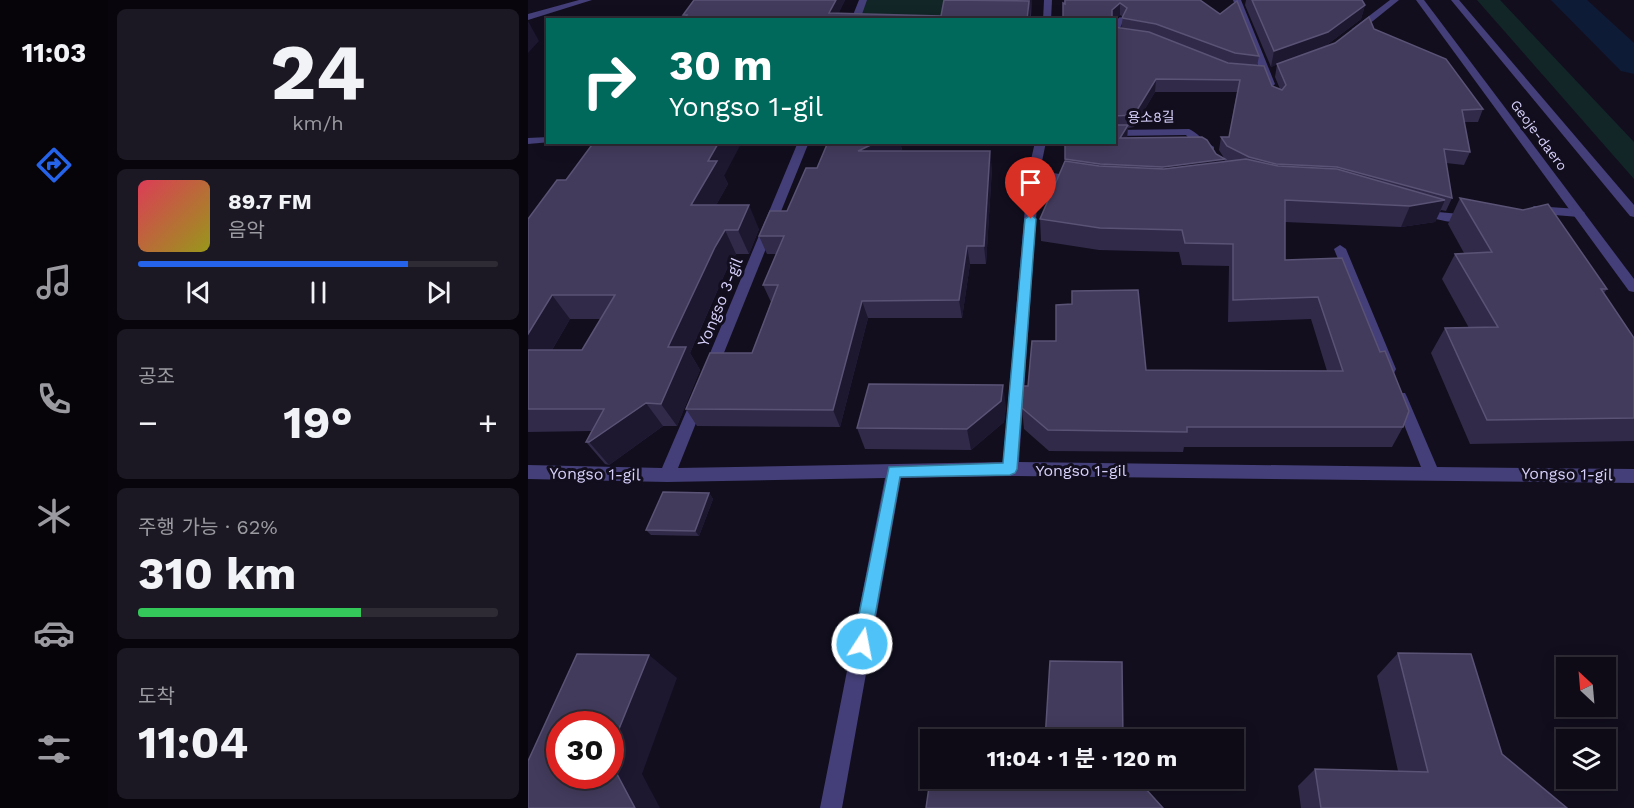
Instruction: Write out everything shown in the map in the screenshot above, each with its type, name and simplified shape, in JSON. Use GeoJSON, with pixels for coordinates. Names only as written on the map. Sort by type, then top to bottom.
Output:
{"type":"FeatureCollection","features":[{"type":"Feature","properties":{"kind":"street"},"geometry":{"type":"LineString","coordinates":[[528,17],[588,0]]}},
{"type":"Feature","properties":{"kind":"street"},"geometry":{"type":"LineString","coordinates":[[856,18],[863,0]]}},
{"type":"Feature","properties":{"kind":"street"},"geometry":{"type":"LineString","coordinates":[[1047,18],[1048,0]]}},
{"type":"Feature","properties":{"kind":"street"},"geometry":{"type":"LineString","coordinates":[[1237,0],[1262,74],[1273,90]]}},
{"type":"Feature","properties":{"kind":"street"},"geometry":{"type":"LineString","coordinates":[[1345,39],[1395,0]]}},
{"type":"Feature","properties":{"kind":"street","name":"Geoje-daero"},"geometry":{"type":"LineString","coordinates":[[1420,0],[1634,288]]}},
{"type":"Feature","properties":{"kind":"street","name":"Geoje-daero"},"geometry":{"type":"LineString","coordinates":[[1455,0],[1634,213]]}},
{"type":"Feature","properties":{"kind":"street"},"geometry":{"type":"LineString","coordinates":[[1118,34],[1120,20]]}},
{"type":"Feature","properties":{"kind":"street"},"geometry":{"type":"LineString","coordinates":[[1262,74],[1277,70]]}},
{"type":"Feature","properties":{"kind":"street","name":"용소8길"},"geometry":{"type":"LineString","coordinates":[[1116,133],[1189,132],[1197,142],[1211,149],[1215,156]]}},
{"type":"Feature","properties":{"kind":"street"},"geometry":{"type":"LineString","coordinates":[[528,141],[546,140]]}},
{"type":"Feature","properties":{"kind":"street","name":"Yongso 3-gil"},"geometry":{"type":"LineString","coordinates":[[667,475],[803,144]]}},
{"type":"Feature","properties":{"kind":"street"},"geometry":{"type":"LineString","coordinates":[[1010,469],[1034,173],[1040,144]]}},
{"type":"Feature","properties":{"kind":"street"},"geometry":{"type":"LineString","coordinates":[[1034,173],[1088,181]]}},
{"type":"Feature","properties":{"kind":"street"},"geometry":{"type":"LineString","coordinates":[[1408,208],[1464,220],[1482,217]]}},
{"type":"Feature","properties":{"kind":"street"},"geometry":{"type":"LineString","coordinates":[[1520,212],[1541,210],[1579,213]]}},
{"type":"Feature","properties":{"kind":"street"},"geometry":{"type":"LineString","coordinates":[[1340,249],[1431,472]]}},
{"type":"Feature","properties":{"kind":"street","name":"Yongso 1-gil"},"geometry":{"type":"LineString","coordinates":[[528,472],[667,475],[1010,469],[1634,476]]}},
{"type":"Feature","properties":{"kind":"street"},"geometry":{"type":"LineString","coordinates":[[831,808],[894,471]]}},
{"type":"Feature","properties":{"kind":"green space"},"geometry":{"type":"Polygon","coordinates":[[[863,0],[947,0],[940,18],[856,18],[863,0]]]}},
{"type":"Feature","properties":{"kind":"green space"},"geometry":{"type":"Polygon","coordinates":[[[1477,0],[1500,0],[1634,142],[1634,179],[1477,0]]]}},
{"type":"Feature","properties":{"kind":"building"},"geometry":{"type":"Polygon","coordinates":[[[694,0],[836,0],[829,13],[941,16],[944,0],[1029,1],[1027,18],[685,18],[687,15],[683,15],[694,0]]]}},
{"type":"Feature","properties":{"kind":"building"},"geometry":{"type":"Polygon","coordinates":[[[1065,0],[1200,0],[1220,14],[1237,1],[1259,56],[1235,53],[1156,24],[1122,18],[1127,8],[1120,3],[1112,10],[1112,18],[1063,18],[1063,3],[1065,4],[1065,0]]]}},
{"type":"Feature","properties":{"kind":"building"},"geometry":{"type":"Polygon","coordinates":[[[1252,0],[1362,0],[1365,5],[1328,32],[1274,51],[1252,0]]]}},
{"type":"Feature","properties":{"kind":"building"},"geometry":{"type":"Polygon","coordinates":[[[1369,17],[1374,29],[1446,59],[1483,109],[1462,110],[1470,152],[1444,149],[1452,198],[1337,167],[1276,164],[1249,157],[1227,146],[1221,137],[1229,137],[1240,80],[1156,79],[1134,115],[1116,116],[1116,27],[1149,32],[1228,63],[1264,66],[1272,86],[1282,90],[1286,85],[1277,64],[1335,43],[1369,17]]]}},
{"type":"Feature","properties":{"kind":"building"},"geometry":{"type":"Polygon","coordinates":[[[1116,125],[1128,125],[1120,138],[1202,137],[1207,140],[1216,154],[1225,159],[1163,167],[1100,164],[1065,159],[1065,144],[1116,144],[1116,125]]]}},
{"type":"Feature","properties":{"kind":"building"},"geometry":{"type":"Polygon","coordinates":[[[593,144],[718,144],[708,161],[717,161],[691,205],[749,205],[738,230],[725,230],[715,247],[668,347],[686,347],[661,404],[646,403],[589,442],[586,442],[604,409],[528,409],[528,350],[582,350],[615,295],[552,295],[528,334],[528,219],[557,180],[566,180],[593,144]]]}},
{"type":"Feature","properties":{"kind":"building"},"geometry":{"type":"Polygon","coordinates":[[[827,144],[873,144],[858,151],[990,151],[984,246],[967,246],[959,300],[862,301],[833,410],[686,409],[710,353],[752,353],[778,285],[763,285],[784,236],[759,236],[770,211],[787,211],[806,168],[817,168],[827,144]]]}},
{"type":"Feature","properties":{"kind":"building"},"geometry":{"type":"Polygon","coordinates":[[[1246,159],[1278,166],[1337,169],[1445,200],[1410,206],[1285,200],[1285,260],[1342,258],[1380,352],[1385,351],[1409,411],[1403,427],[1187,427],[1187,432],[1048,430],[1022,408],[1023,386],[1028,386],[1032,341],[1056,341],[1056,305],[1072,304],[1072,291],[1138,290],[1146,370],[1343,371],[1318,297],[1233,300],[1233,244],[1185,243],[1182,230],[1100,228],[1040,219],[1065,161],[1099,166],[1164,169],[1246,159]]]}},
{"type":"Feature","properties":{"kind":"building"},"geometry":{"type":"Polygon","coordinates":[[[1460,198],[1523,210],[1548,204],[1607,289],[1601,289],[1634,338],[1634,418],[1487,420],[1445,328],[1498,327],[1455,254],[1492,252],[1460,198]]]}},
{"type":"Feature","properties":{"kind":"building"},"geometry":{"type":"Polygon","coordinates":[[[869,384],[1003,385],[1001,401],[967,429],[857,428],[869,384]]]}},
{"type":"Feature","properties":{"kind":"building"},"geometry":{"type":"Polygon","coordinates":[[[663,492],[709,493],[695,531],[646,530],[663,492]]]}},
{"type":"Feature","properties":{"kind":"building"},"geometry":{"type":"Polygon","coordinates":[[[1398,653],[1471,654],[1502,754],[1567,808],[1321,808],[1315,769],[1428,772],[1398,653]]]}},
{"type":"Feature","properties":{"kind":"building"},"geometry":{"type":"Polygon","coordinates":[[[577,654],[649,655],[624,717],[624,711],[551,711],[577,654]]]}},
{"type":"Feature","properties":{"kind":"building"},"geometry":{"type":"Polygon","coordinates":[[[1050,661],[1122,662],[1123,729],[1046,729],[1050,661]]]}},
{"type":"Feature","properties":{"kind":"building"},"geometry":{"type":"Polygon","coordinates":[[[546,722],[546,789],[624,787],[635,808],[528,808],[528,761],[546,722]]]}},
{"type":"Feature","properties":{"kind":"building"},"geometry":{"type":"Polygon","coordinates":[[[929,789],[1146,789],[1163,808],[926,808],[929,789]]]}},
{"type":"Feature","properties":{"kind":"waterway"},"geometry":{"type":"LineString","coordinates":[[1568,0],[1634,63]]}},
{"type":"Feature","properties":{"kind":"route"},"geometry":{"type":"LineString","coordinates":[[862,644],[894,471],[1010,469],[1031,219]]}}]}
